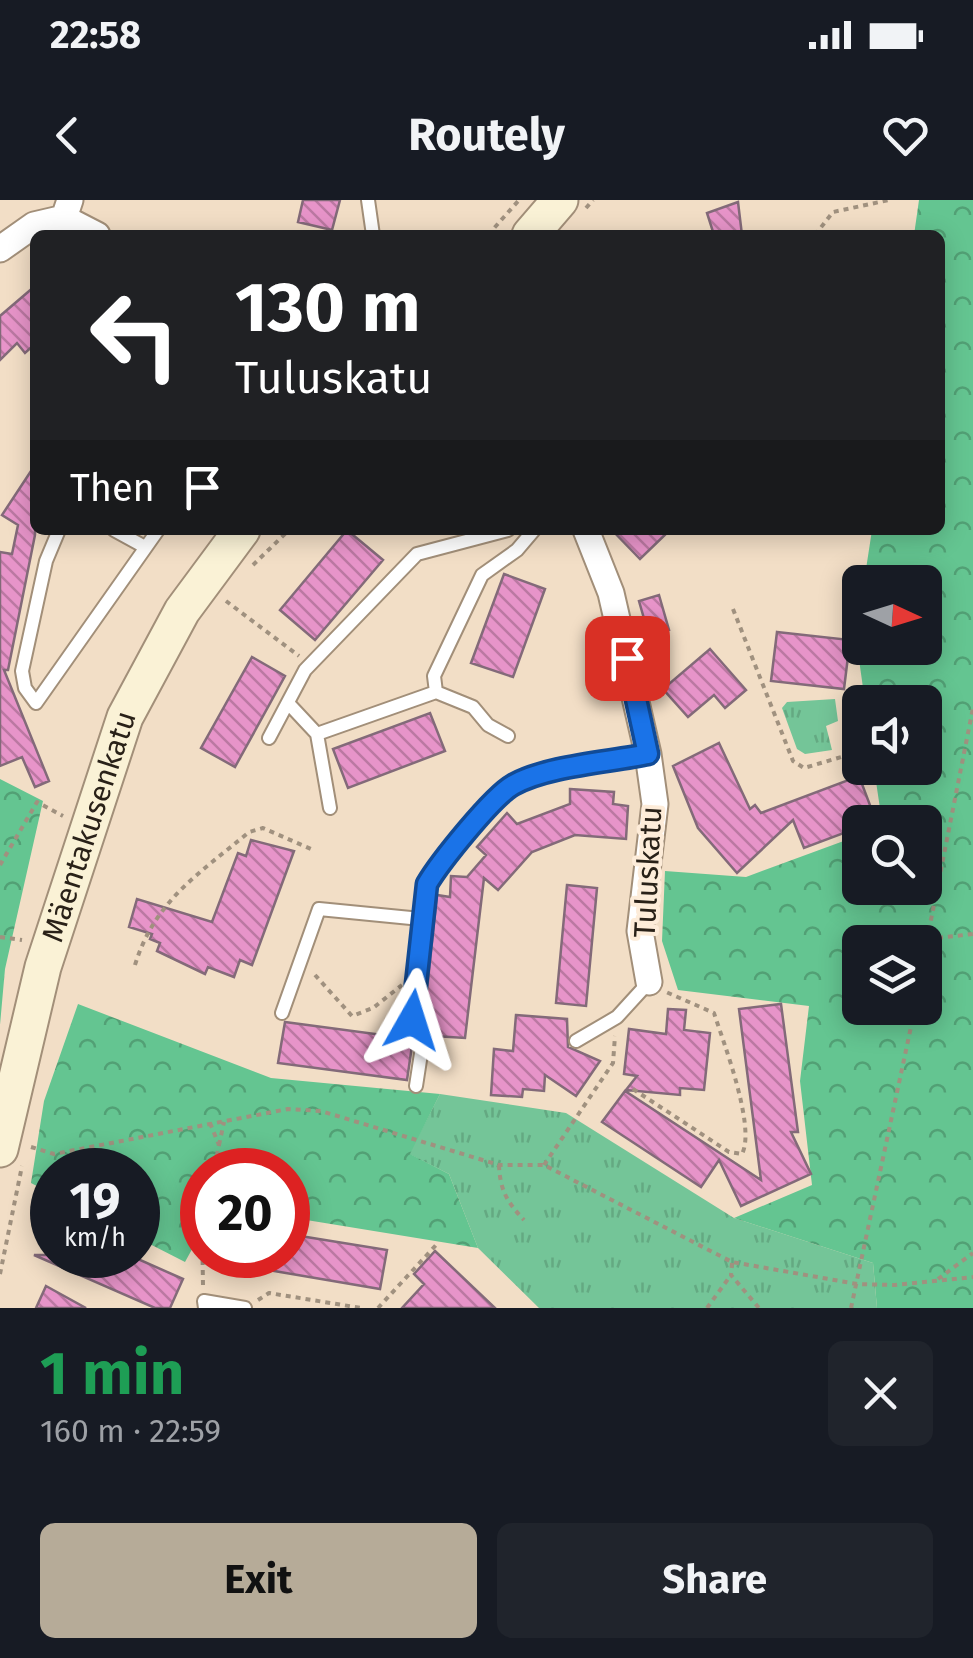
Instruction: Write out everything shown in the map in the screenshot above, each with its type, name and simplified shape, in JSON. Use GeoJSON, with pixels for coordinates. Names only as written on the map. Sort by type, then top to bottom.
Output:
{"type":"FeatureCollection","features":[{"type":"Feature","properties":{"kind":"main road"},"geometry":{"type":"LineString","coordinates":[[534,230],[560,200]]}},
{"type":"Feature","properties":{"kind":"main road","name":"Mäentakusenkatu"},"geometry":{"type":"LineString","coordinates":[[16,1153],[43,967],[124,716],[182,611],[238,535]]}},
{"type":"Feature","properties":{"kind":"street"},"geometry":{"type":"LineString","coordinates":[[0,249],[34,225],[67,209],[91,230]]}},
{"type":"Feature","properties":{"kind":"street","name":"Tuluskatu"},"geometry":{"type":"LineString","coordinates":[[588,535],[611,593],[648,754],[654,804],[640,931],[649,982]]}},
{"type":"Feature","properties":{"kind":"lane"},"geometry":{"type":"LineString","coordinates":[[368,200],[373,230]]}},
{"type":"Feature","properties":{"kind":"lane"},"geometry":{"type":"LineString","coordinates":[[57,535],[46,561],[22,671],[26,688],[36,703],[154,535]]}},
{"type":"Feature","properties":{"kind":"lane"},"geometry":{"type":"LineString","coordinates":[[123,535],[145,547]]}},
{"type":"Feature","properties":{"kind":"lane"},"geometry":{"type":"LineString","coordinates":[[269,738],[311,664],[417,554],[489,535]]}},
{"type":"Feature","properties":{"kind":"lane"},"geometry":{"type":"LineString","coordinates":[[436,692],[434,676],[482,575],[517,550],[530,535]]}},
{"type":"Feature","properties":{"kind":"lane"},"geometry":{"type":"LineString","coordinates":[[317,734],[436,692],[473,707],[488,726],[508,736]]}},
{"type":"Feature","properties":{"kind":"lane"},"geometry":{"type":"LineString","coordinates":[[288,703],[317,734],[330,808]]}},
{"type":"Feature","properties":{"kind":"lane"},"geometry":{"type":"LineString","coordinates":[[416,1086],[424,1034],[412,1020],[427,884],[437,866],[510,786],[530,778],[648,754]]}},
{"type":"Feature","properties":{"kind":"lane"},"geometry":{"type":"LineString","coordinates":[[282,1013],[319,909],[422,919]]}},
{"type":"Feature","properties":{"kind":"lane"},"geometry":{"type":"LineString","coordinates":[[576,1041],[617,1017],[649,982]]}},
{"type":"Feature","properties":{"kind":"lane"},"geometry":{"type":"LineString","coordinates":[[204,1304],[245,1308]]}},
{"type":"Feature","properties":{"kind":"path"},"geometry":{"type":"LineString","coordinates":[[492,230],[519,200]]}},
{"type":"Feature","properties":{"kind":"path"},"geometry":{"type":"LineString","coordinates":[[819,230],[833,212],[889,200]]}},
{"type":"Feature","properties":{"kind":"path"},"geometry":{"type":"LineString","coordinates":[[244,577],[283,535]]}},
{"type":"Feature","properties":{"kind":"path"},"geometry":{"type":"LineString","coordinates":[[235,589],[226,601],[311,664]]}},
{"type":"Feature","properties":{"kind":"path"},"geometry":{"type":"LineString","coordinates":[[732,609],[793,761],[804,768],[842,757]]}},
{"type":"Feature","properties":{"kind":"path"},"geometry":{"type":"LineString","coordinates":[[930,925],[973,708]]}},
{"type":"Feature","properties":{"kind":"path"},"geometry":{"type":"LineString","coordinates":[[1,861],[37,802],[63,816]]}},
{"type":"Feature","properties":{"kind":"path"},"geometry":{"type":"LineString","coordinates":[[135,965],[146,929],[174,894],[249,832],[263,828],[311,849]]}},
{"type":"Feature","properties":{"kind":"path"},"geometry":{"type":"LineString","coordinates":[[942,937],[973,934]]}},
{"type":"Feature","properties":{"kind":"path"},"geometry":{"type":"LineString","coordinates":[[0,937],[26,940]]}},
{"type":"Feature","properties":{"kind":"path"},"geometry":{"type":"LineString","coordinates":[[298,966],[316,976],[352,1016],[373,1008],[396,987],[416,980]]}},
{"type":"Feature","properties":{"kind":"path"},"geometry":{"type":"LineString","coordinates":[[632,1089],[728,1152],[742,1154],[747,1144],[737,1088],[714,1013],[649,982]]}},
{"type":"Feature","properties":{"kind":"path"},"geometry":{"type":"LineString","coordinates":[[544,1165],[614,1063],[617,1017]]}},
{"type":"Feature","properties":{"kind":"path"},"geometry":{"type":"LineString","coordinates":[[852,1308],[911,1025]]}},
{"type":"Feature","properties":{"kind":"path"},"geometry":{"type":"LineString","coordinates":[[0,1274],[16,1153],[54,1154],[288,1110],[321,1112],[499,1165],[544,1165],[732,1262],[857,1284],[973,1277]]}},
{"type":"Feature","properties":{"kind":"path"},"geometry":{"type":"LineString","coordinates":[[218,1148],[224,1122]]}},
{"type":"Feature","properties":{"kind":"path"},"geometry":{"type":"LineString","coordinates":[[210,1123],[219,1145]]}},
{"type":"Feature","properties":{"kind":"path"},"geometry":{"type":"LineString","coordinates":[[499,1165],[500,1186],[524,1220]]}},
{"type":"Feature","properties":{"kind":"path"},"geometry":{"type":"LineString","coordinates":[[378,1308],[437,1244]]}},
{"type":"Feature","properties":{"kind":"path"},"geometry":{"type":"LineString","coordinates":[[935,1282],[973,1252]]}},
{"type":"Feature","properties":{"kind":"path"},"geometry":{"type":"LineString","coordinates":[[707,1308],[731,1275],[732,1262]]}},
{"type":"Feature","properties":{"kind":"path"},"geometry":{"type":"LineString","coordinates":[[731,1275],[759,1308]]}},
{"type":"Feature","properties":{"kind":"path"},"geometry":{"type":"LineString","coordinates":[[202,1278],[204,1304]]}},
{"type":"Feature","properties":{"kind":"path"},"geometry":{"type":"LineString","coordinates":[[245,1308],[269,1293],[361,1308]]}},
{"type":"Feature","properties":{"kind":"green space"},"geometry":{"type":"Polygon","coordinates":[[[919,200],[973,200],[973,1308],[877,1308],[873,1263],[734,1218],[812,1185],[800,1081],[809,1006],[678,990],[662,941],[665,871],[746,877],[842,842],[842,905],[942,905],[942,805],[879,805],[877,785],[942,785],[942,685],[863,685],[860,665],[942,665],[942,565],[867,565],[871,535],[945,535],[945,230],[915,230],[919,200]]]}},
{"type":"Feature","properties":{"kind":"green space"},"geometry":{"type":"Polygon","coordinates":[[[835,699],[838,721],[826,726],[832,750],[805,754],[797,749],[782,708],[787,702],[835,699]]]}},
{"type":"Feature","properties":{"kind":"green space"},"geometry":{"type":"Polygon","coordinates":[[[0,779],[43,801],[5,969],[0,1025],[0,779]]]}},
{"type":"Feature","properties":{"kind":"green space"},"geometry":{"type":"Polygon","coordinates":[[[78,1004],[271,1078],[440,1094],[410,1154],[449,1174],[478,1248],[310,1221],[310,1148],[180,1148],[180,1259],[160,1249],[160,1148],[37,1148],[44,1101],[78,1004]]]}},
{"type":"Feature","properties":{"kind":"green space"},"geometry":{"type":"Polygon","coordinates":[[[440,1094],[566,1113],[734,1218],[873,1263],[877,1308],[539,1308],[478,1248],[449,1174],[409,1154],[440,1094]]]}},
{"type":"Feature","properties":{"kind":"building"},"geometry":{"type":"Polygon","coordinates":[[[303,200],[340,200],[332,230],[298,222],[303,200]]]}},
{"type":"Feature","properties":{"kind":"building"},"geometry":{"type":"Polygon","coordinates":[[[738,202],[741,230],[712,230],[707,213],[738,202]]]}},
{"type":"Feature","properties":{"kind":"building"},"geometry":{"type":"Polygon","coordinates":[[[30,290],[30,348],[25,353],[17,343],[0,360],[0,316],[30,290]]]}},
{"type":"Feature","properties":{"kind":"building"},"geometry":{"type":"Polygon","coordinates":[[[30,473],[30,535],[35,535],[8,670],[4,670],[49,781],[35,787],[22,757],[0,766],[0,552],[12,554],[18,525],[2,515],[30,473]]]}},
{"type":"Feature","properties":{"kind":"building"},"geometry":{"type":"Polygon","coordinates":[[[343,535],[353,535],[383,560],[315,640],[280,610],[343,535]]]}},
{"type":"Feature","properties":{"kind":"building"},"geometry":{"type":"Polygon","coordinates":[[[617,535],[665,535],[640,559],[617,535]]]}},
{"type":"Feature","properties":{"kind":"building"},"geometry":{"type":"Polygon","coordinates":[[[504,574],[545,589],[513,677],[471,663],[504,574]]]}},
{"type":"Feature","properties":{"kind":"building"},"geometry":{"type":"Polygon","coordinates":[[[659,595],[669,630],[649,636],[639,601],[659,595]]]}},
{"type":"Feature","properties":{"kind":"building"},"geometry":{"type":"Polygon","coordinates":[[[777,632],[842,639],[842,665],[847,665],[842,689],[771,681],[777,632]]]}},
{"type":"Feature","properties":{"kind":"building"},"geometry":{"type":"Polygon","coordinates":[[[710,649],[746,690],[725,708],[714,695],[688,717],[663,689],[710,649]]]}},
{"type":"Feature","properties":{"kind":"building"},"geometry":{"type":"Polygon","coordinates":[[[252,657],[285,676],[235,767],[201,748],[252,657]]]}},
{"type":"Feature","properties":{"kind":"building"},"geometry":{"type":"Polygon","coordinates":[[[430,713],[445,751],[348,788],[333,749],[430,713]]]}},
{"type":"Feature","properties":{"kind":"building"},"geometry":{"type":"Polygon","coordinates":[[[719,743],[750,809],[755,805],[761,813],[842,782],[862,785],[870,805],[842,805],[842,834],[804,848],[793,820],[737,873],[698,828],[673,766],[719,743]]]}},
{"type":"Feature","properties":{"kind":"building"},"geometry":{"type":"Polygon","coordinates":[[[570,789],[614,792],[613,804],[628,806],[626,839],[575,835],[532,852],[498,890],[484,878],[465,1038],[434,1036],[424,1018],[437,895],[450,897],[451,876],[467,877],[486,855],[477,847],[507,813],[517,824],[570,804],[570,789]]]}},
{"type":"Feature","properties":{"kind":"building"},"geometry":{"type":"Polygon","coordinates":[[[251,840],[294,851],[252,965],[240,960],[234,977],[208,967],[205,974],[157,951],[160,943],[150,939],[152,934],[129,927],[137,899],[212,922],[238,853],[246,856],[251,840]]]}},
{"type":"Feature","properties":{"kind":"building"},"geometry":{"type":"Polygon","coordinates":[[[567,885],[597,888],[586,1006],[556,1003],[567,885]]]}},
{"type":"Feature","properties":{"kind":"building"},"geometry":{"type":"Polygon","coordinates":[[[781,1004],[798,1132],[791,1132],[811,1174],[741,1206],[719,1160],[701,1187],[602,1122],[625,1091],[761,1180],[739,1009],[781,1004]]]}},
{"type":"Feature","properties":{"kind":"building"},"geometry":{"type":"Polygon","coordinates":[[[668,1009],[686,1010],[684,1030],[710,1033],[704,1090],[680,1088],[680,1095],[626,1090],[637,1076],[624,1074],[629,1029],[666,1034],[668,1009]]]}},
{"type":"Feature","properties":{"kind":"building"},"geometry":{"type":"Polygon","coordinates":[[[516,1015],[567,1019],[568,1047],[600,1061],[576,1096],[545,1075],[544,1091],[523,1089],[522,1097],[491,1095],[494,1049],[513,1051],[516,1015]]]}},
{"type":"Feature","properties":{"kind":"building"},"geometry":{"type":"Polygon","coordinates":[[[285,1022],[413,1039],[407,1080],[278,1063],[285,1022]]]}},
{"type":"Feature","properties":{"kind":"building"},"geometry":{"type":"Polygon","coordinates":[[[310,1238],[387,1250],[380,1289],[310,1277],[310,1238]]]}},
{"type":"Feature","properties":{"kind":"building"},"geometry":{"type":"Polygon","coordinates":[[[435,1251],[495,1308],[402,1308],[424,1284],[414,1274],[435,1251]]]}},
{"type":"Feature","properties":{"kind":"building"},"geometry":{"type":"Polygon","coordinates":[[[160,1269],[183,1279],[170,1308],[155,1308],[87,1278],[160,1278],[160,1269]]]}},
{"type":"Feature","properties":{"kind":"building"},"geometry":{"type":"Polygon","coordinates":[[[46,1286],[86,1308],[36,1308],[46,1286]]]}},
{"type":"Feature","properties":{"kind":"route"},"geometry":{"type":"LineString","coordinates":[[412,1020],[427,884],[437,866],[510,786],[530,778],[648,754],[627,658]]}}]}
